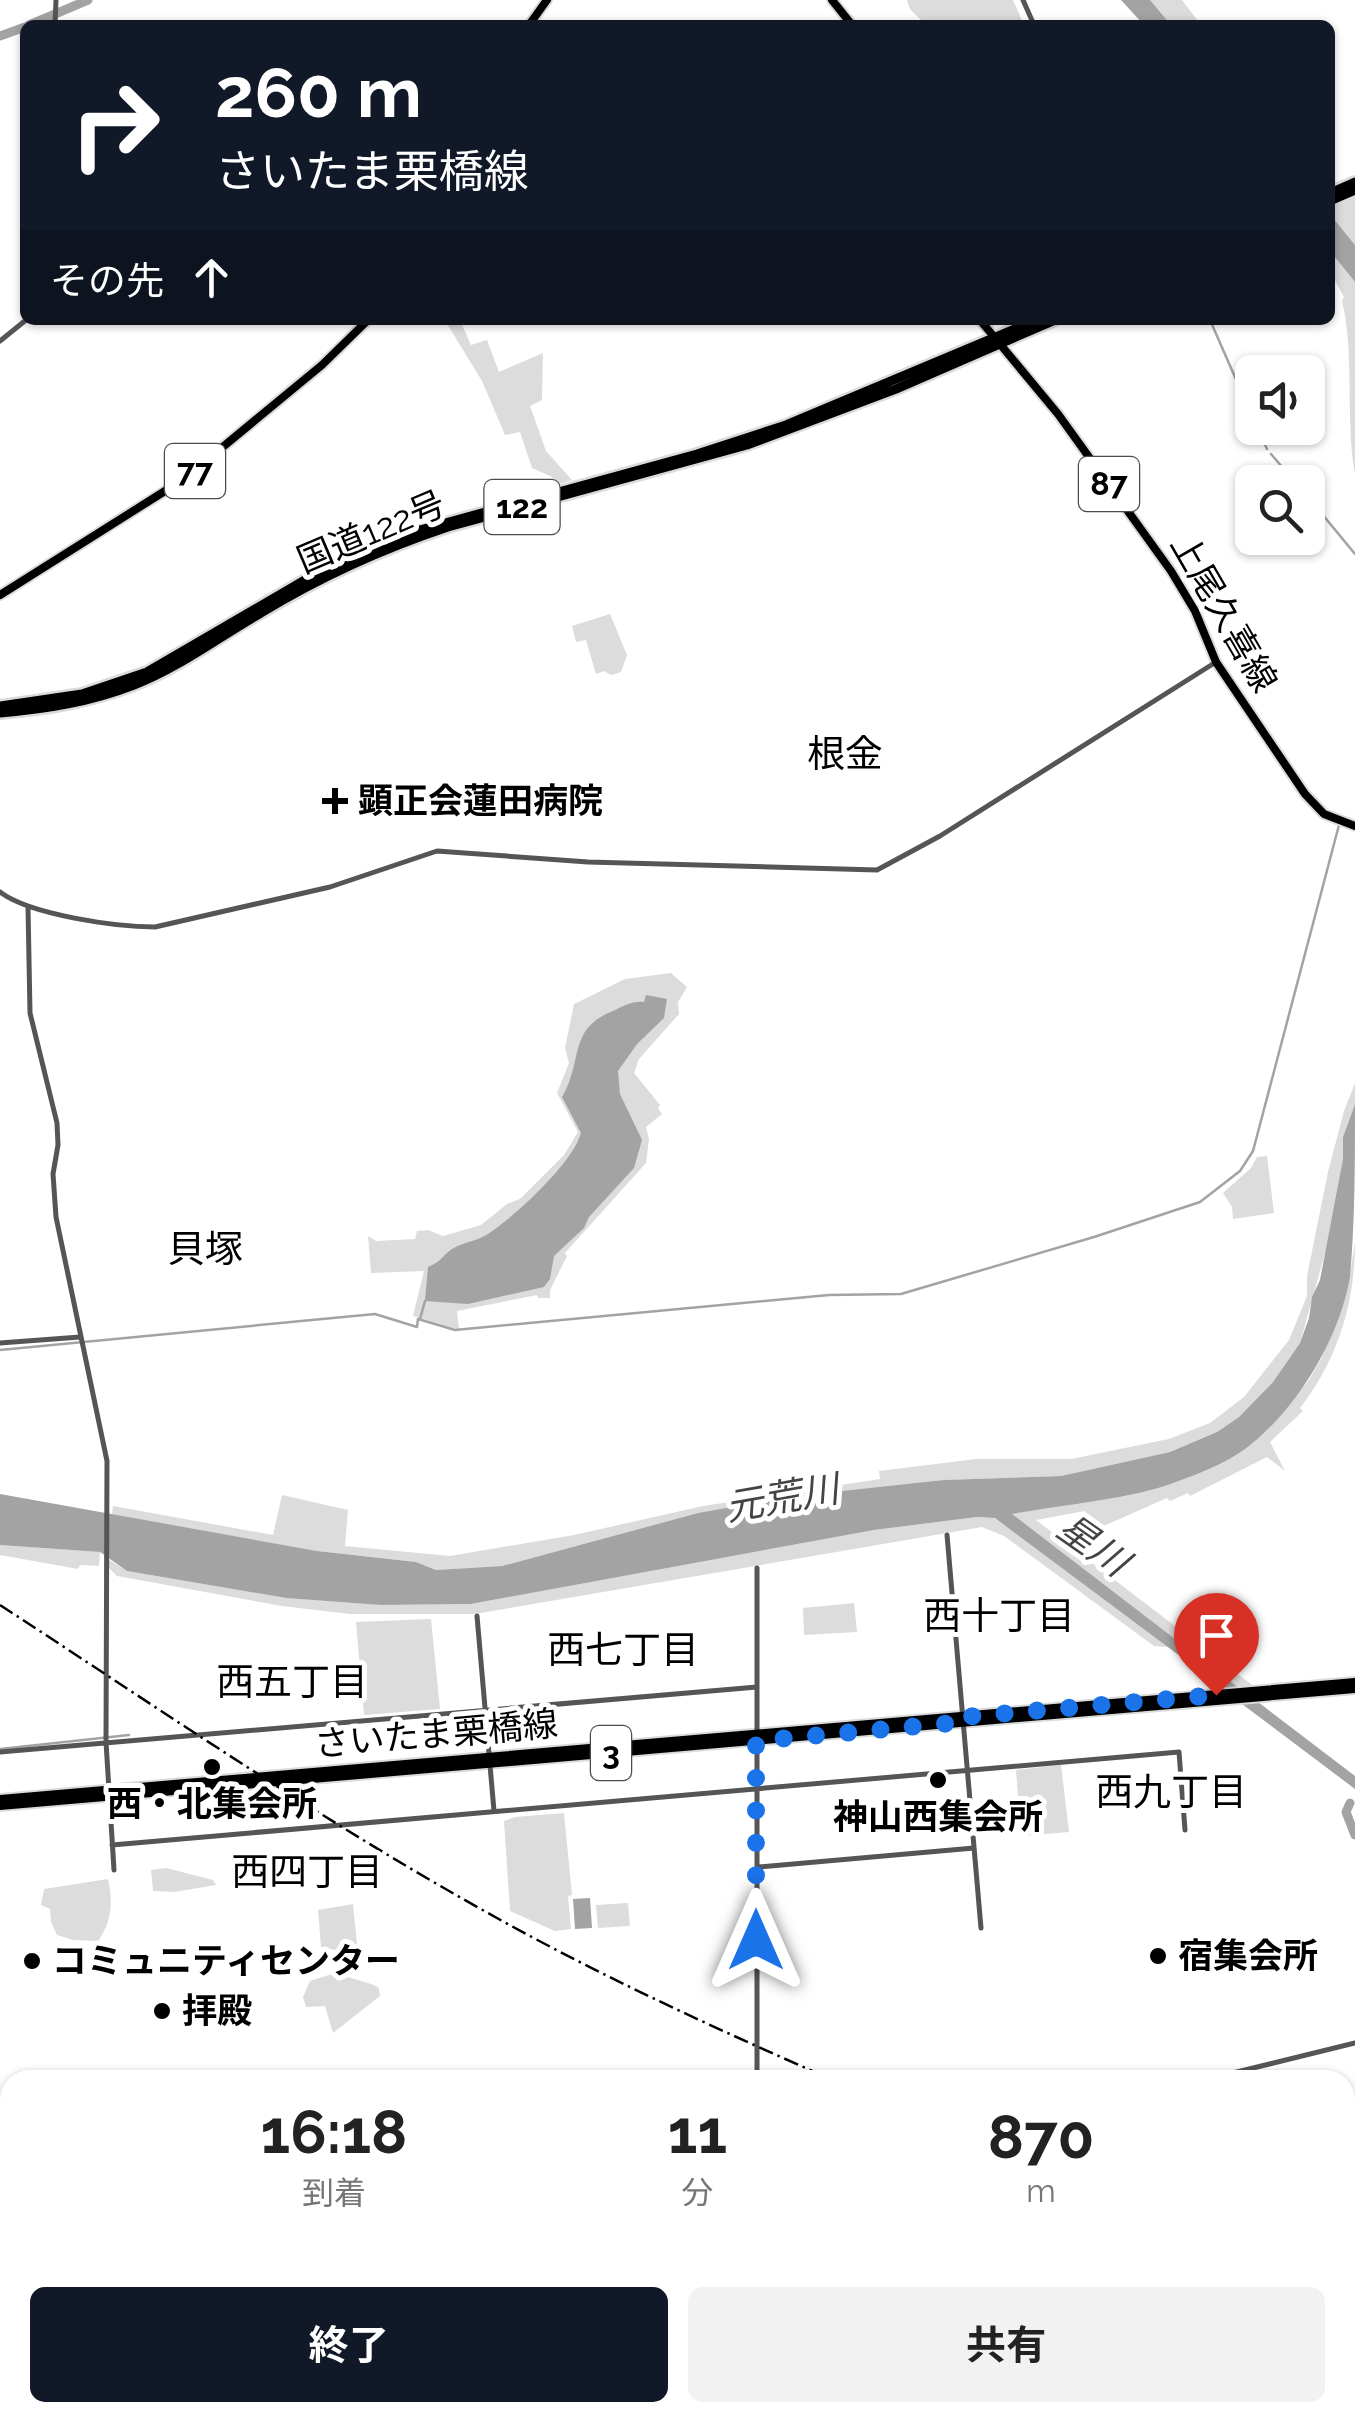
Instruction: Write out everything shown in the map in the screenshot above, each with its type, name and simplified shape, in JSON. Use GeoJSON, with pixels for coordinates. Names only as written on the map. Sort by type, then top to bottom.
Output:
{"type":"FeatureCollection","features":[{"type":"Feature","properties":{"kind":"highway","name":"国道122号"},"geometry":{"type":"LineString","coordinates":[[997,341],[1027,325]]}},
{"type":"Feature","properties":{"kind":"highway","name":"国道122号"},"geometry":{"type":"LineString","coordinates":[[0,710],[82,694],[147,672],[317,573],[398,536],[744,440],[1041,325]]}},
{"type":"Feature","properties":{"kind":"main road"},"geometry":{"type":"LineString","coordinates":[[832,0],[848,20]]}},
{"type":"Feature","properties":{"kind":"main road","name":"77"},"geometry":{"type":"LineString","coordinates":[[0,594],[184,479],[363,325]]}},
{"type":"Feature","properties":{"kind":"main road","name":"上尾久喜線"},"geometry":{"type":"LineString","coordinates":[[984,325],[1058,414],[1171,571],[1195,612],[1216,662],[1312,803],[1331,818],[1355,826]]}},
{"type":"Feature","properties":{"kind":"main road","name":"さいたま栗橋線"},"geometry":{"type":"LineString","coordinates":[[0,1803],[1355,1685]]}},
{"type":"Feature","properties":{"kind":"street"},"geometry":{"type":"LineString","coordinates":[[0,342],[20,325]]}},
{"type":"Feature","properties":{"kind":"street"},"geometry":{"type":"LineString","coordinates":[[0,892],[28,907],[126,926],[165,926],[330,887],[438,851],[588,862],[877,870],[940,836],[1216,662]]}},
{"type":"Feature","properties":{"kind":"street"},"geometry":{"type":"LineString","coordinates":[[28,907],[30,1013],[57,1123],[53,1189],[60,1242],[107,1461],[106,1742],[114,1870]]}},
{"type":"Feature","properties":{"kind":"street"},"geometry":{"type":"LineString","coordinates":[[0,1344],[80,1337]]}},
{"type":"Feature","properties":{"kind":"street"},"geometry":{"type":"LineString","coordinates":[[946,1535],[981,1928]]}},
{"type":"Feature","properties":{"kind":"street"},"geometry":{"type":"LineString","coordinates":[[756,1568],[756,2070]]}},
{"type":"Feature","properties":{"kind":"street"},"geometry":{"type":"LineString","coordinates":[[477,1616],[494,1811]]}},
{"type":"Feature","properties":{"kind":"street"},"geometry":{"type":"LineString","coordinates":[[0,1752],[756,1687]]}},
{"type":"Feature","properties":{"kind":"street"},"geometry":{"type":"LineString","coordinates":[[112,1845],[1179,1752],[1185,1830]]}},
{"type":"Feature","properties":{"kind":"street"},"geometry":{"type":"LineString","coordinates":[[756,1867],[974,1848]]}},
{"type":"Feature","properties":{"kind":"street"},"geometry":{"type":"LineString","coordinates":[[1245,2070],[1355,2043]]}},
{"type":"Feature","properties":{"kind":"shaded area"},"geometry":{"type":"Polygon","coordinates":[[[907,0],[1013,0],[1022,20],[921,20],[907,0]]]}},
{"type":"Feature","properties":{"kind":"shaded area"},"geometry":{"type":"Polygon","coordinates":[[[1121,0],[1150,0],[1167,20],[1139,20],[1121,0]]]}},
{"type":"Feature","properties":{"kind":"shaded area"},"geometry":{"type":"Polygon","coordinates":[[[1150,0],[1182,0],[1197,20],[1167,20],[1150,0]]]}},
{"type":"Feature","properties":{"kind":"shaded area"},"geometry":{"type":"Polygon","coordinates":[[[1355,196],[1355,245],[1335,220],[1335,200],[1355,196]]]}},
{"type":"Feature","properties":{"kind":"shaded area"},"geometry":{"type":"Polygon","coordinates":[[[1335,220],[1355,245],[1355,282],[1335,257],[1335,220]]]}},
{"type":"Feature","properties":{"kind":"shaded area"},"geometry":{"type":"Polygon","coordinates":[[[1335,257],[1355,282],[1355,474],[1342,301],[1344,297],[1335,280],[1335,257]]]}},
{"type":"Feature","properties":{"kind":"shaded area"},"geometry":{"type":"Polygon","coordinates":[[[448,325],[462,325],[471,345],[487,340],[499,372],[543,353],[542,400],[530,406],[546,451],[572,480],[556,485],[552,477],[532,468],[520,432],[505,435],[482,381],[448,325]]]}},
{"type":"Feature","properties":{"kind":"shaded area"},"geometry":{"type":"Polygon","coordinates":[[[610,614],[627,655],[621,672],[596,674],[586,640],[576,642],[572,626],[610,614]]]}},
{"type":"Feature","properties":{"kind":"shaded area"},"geometry":{"type":"Polygon","coordinates":[[[671,973],[687,987],[678,1002],[679,1014],[639,1059],[634,1073],[660,1105],[662,1114],[646,1127],[646,1163],[565,1253],[550,1298],[537,1295],[457,1311],[459,1329],[413,1316],[424,1271],[371,1273],[368,1236],[376,1241],[415,1239],[417,1231],[428,1230],[443,1236],[481,1225],[507,1204],[520,1199],[564,1155],[578,1132],[557,1093],[569,1063],[565,1048],[574,1004],[625,979],[671,973]]]}},
{"type":"Feature","properties":{"kind":"shaded area"},"geometry":{"type":"Polygon","coordinates":[[[646,995],[667,999],[664,1018],[637,1044],[618,1071],[620,1094],[642,1140],[634,1168],[589,1217],[584,1228],[554,1256],[550,1279],[544,1287],[468,1304],[425,1301],[428,1267],[452,1249],[499,1226],[567,1159],[581,1133],[562,1097],[582,1036],[599,1018],[628,1004],[644,1002],[646,995]]]}},
{"type":"Feature","properties":{"kind":"shaded area"},"geometry":{"type":"Polygon","coordinates":[[[1355,1083],[1355,1104],[1343,1137],[1329,1239],[1300,1343],[1273,1382],[1239,1417],[1217,1432],[1170,1452],[1061,1476],[944,1480],[698,1513],[502,1566],[436,1570],[416,1562],[317,1551],[112,1515],[113,1506],[273,1535],[282,1495],[348,1510],[345,1546],[450,1556],[574,1535],[703,1506],[880,1479],[879,1471],[976,1459],[1071,1459],[1169,1439],[1210,1423],[1244,1397],[1289,1340],[1307,1296],[1307,1276],[1328,1172],[1355,1083]]]}},
{"type":"Feature","properties":{"kind":"shaded area"},"geometry":{"type":"Polygon","coordinates":[[[1355,1104],[1350,1277],[1325,1349],[1281,1415],[1237,1454],[1176,1482],[1117,1497],[1012,1514],[1239,1688],[1229,1690],[1200,1671],[995,1518],[874,1530],[471,1604],[380,1605],[286,1598],[127,1571],[100,1552],[0,1545],[0,1494],[317,1551],[416,1562],[436,1570],[502,1566],[698,1513],[796,1496],[944,1480],[1061,1476],[1170,1452],[1217,1432],[1239,1417],[1273,1382],[1300,1343],[1320,1280],[1343,1159],[1343,1137],[1355,1104]]]}},
{"type":"Feature","properties":{"kind":"shaded area"},"geometry":{"type":"Polygon","coordinates":[[[1267,1156],[1274,1213],[1233,1219],[1232,1207],[1223,1193],[1251,1168],[1257,1157],[1267,1156]]]}},
{"type":"Feature","properties":{"kind":"shaded area"},"geometry":{"type":"Polygon","coordinates":[[[1355,1242],[1348,1308],[1334,1350],[1300,1408],[1303,1411],[1270,1442],[1285,1471],[1267,1457],[1190,1496],[1188,1493],[1170,1501],[1167,1498],[1081,1536],[1085,1511],[1036,1520],[1255,1687],[1239,1688],[1011,1514],[1145,1490],[1276,1420],[1309,1380],[1322,1357],[1349,1282],[1355,1242]]]}},
{"type":"Feature","properties":{"kind":"shaded area"},"geometry":{"type":"Polygon","coordinates":[[[994,1518],[1009,1525],[1169,1647],[1154,1646],[1004,1536],[982,1527],[475,1614],[350,1614],[282,1606],[117,1576],[109,1568],[109,1560],[127,1571],[286,1598],[380,1605],[471,1604],[874,1530],[994,1518]]]}},
{"type":"Feature","properties":{"kind":"shaded area"},"geometry":{"type":"Polygon","coordinates":[[[0,1545],[100,1552],[99,1566],[80,1565],[78,1569],[0,1555],[0,1545]]]}},
{"type":"Feature","properties":{"kind":"shaded area"},"geometry":{"type":"Polygon","coordinates":[[[854,1603],[857,1632],[804,1635],[803,1608],[854,1603]]]}},
{"type":"Feature","properties":{"kind":"shaded area"},"geometry":{"type":"Polygon","coordinates":[[[431,1619],[440,1709],[364,1715],[356,1622],[431,1619]]]}},
{"type":"Feature","properties":{"kind":"shaded area"},"geometry":{"type":"Polygon","coordinates":[[[1258,1702],[1355,1776],[1355,1789],[1242,1704],[1258,1702]]]}},
{"type":"Feature","properties":{"kind":"shaded area"},"geometry":{"type":"Polygon","coordinates":[[[1061,1765],[1069,1832],[1021,1836],[1016,1770],[1061,1765]]]}},
{"type":"Feature","properties":{"kind":"shaded area"},"geometry":{"type":"Polygon","coordinates":[[[564,1813],[572,1895],[568,1896],[571,1929],[555,1931],[510,1911],[504,1821],[564,1813]]]}},
{"type":"Feature","properties":{"kind":"shaded area"},"geometry":{"type":"Polygon","coordinates":[[[166,1868],[213,1880],[216,1885],[153,1891],[151,1870],[166,1868]]]}},
{"type":"Feature","properties":{"kind":"shaded area"},"geometry":{"type":"Polygon","coordinates":[[[108,1879],[110,1911],[98,1941],[57,1935],[50,1909],[41,1905],[44,1889],[108,1879]]]}},
{"type":"Feature","properties":{"kind":"shaded area"},"geometry":{"type":"Polygon","coordinates":[[[590,1898],[592,1928],[575,1929],[573,1899],[590,1898]]]}},
{"type":"Feature","properties":{"kind":"shaded area"},"geometry":{"type":"Polygon","coordinates":[[[628,1903],[630,1926],[598,1928],[596,1905],[628,1903]]]}},
{"type":"Feature","properties":{"kind":"shaded area"},"geometry":{"type":"Polygon","coordinates":[[[353,1904],[358,1955],[321,1947],[318,1910],[353,1904]]]}},
{"type":"Feature","properties":{"kind":"shaded area"},"geometry":{"type":"Polygon","coordinates":[[[335,1973],[374,1985],[380,1996],[333,2033],[325,2006],[306,2007],[303,1997],[310,1981],[335,1973]]]}},
{"type":"Feature","properties":{"kind":"waterway"},"geometry":{"type":"LineString","coordinates":[[41,20],[88,0]]}},
{"type":"Feature","properties":{"kind":"waterway"},"geometry":{"type":"LineString","coordinates":[[0,36],[20,29]]}},
{"type":"Feature","properties":{"kind":"waterway"},"geometry":{"type":"LineString","coordinates":[[1212,325],[1235,377]]}},
{"type":"Feature","properties":{"kind":"waterway"},"geometry":{"type":"LineString","coordinates":[[1265,445],[1267,449]]}},
{"type":"Feature","properties":{"kind":"waterway"},"geometry":{"type":"LineString","coordinates":[[1271,454],[1280,465]]}},
{"type":"Feature","properties":{"kind":"waterway"},"geometry":{"type":"LineString","coordinates":[[1325,518],[1355,554]]}},
{"type":"Feature","properties":{"kind":"waterway"},"geometry":{"type":"LineString","coordinates":[[0,1350],[375,1314],[417,1327],[418,1319],[455,1330],[829,1295],[901,1294],[1200,1202],[1240,1171],[1253,1151],[1339,825]]}},
{"type":"Feature","properties":{"kind":"waterway"},"geometry":{"type":"LineString","coordinates":[[420,1319],[425,1301]]}},
{"type":"Feature","properties":{"kind":"waterway"},"geometry":{"type":"LineString","coordinates":[[0,1749],[129,1735]]}},
{"type":"Feature","properties":{"kind":"waterway"},"geometry":{"type":"LineString","coordinates":[[1350,1803],[1346,1812],[1355,1835]]}},
{"type":"Feature","properties":{"kind":"railway"},"geometry":{"type":"LineString","coordinates":[[0,1605],[297,1799],[479,1908],[566,1955],[810,2070]]}},
{"type":"Feature","properties":{"kind":"place","name":"顕正会蓮田病院"},"geometry":{"type":"Point","coordinates":[335,801]}},
{"type":"Feature","properties":{"kind":"place","name":"西・北集会所"},"geometry":{"type":"Point","coordinates":[212,1767]}},
{"type":"Feature","properties":{"kind":"place","name":"神山西集会所"},"geometry":{"type":"Point","coordinates":[938,1780]}},
{"type":"Feature","properties":{"kind":"place","name":"宿集会所"},"geometry":{"type":"Point","coordinates":[1158,1956]}},
{"type":"Feature","properties":{"kind":"place","name":"コミュニティセンター"},"geometry":{"type":"Point","coordinates":[32,1961]}},
{"type":"Feature","properties":{"kind":"place","name":"拝殿"},"geometry":{"type":"Point","coordinates":[162,2011]}},
{"type":"Feature","properties":{"kind":"district","name":"根金"},"geometry":{"type":"Point","coordinates":[845,754]}},
{"type":"Feature","properties":{"kind":"district","name":"貝塚"},"geometry":{"type":"Point","coordinates":[205,1249]}},
{"type":"Feature","properties":{"kind":"district","name":"西十丁目"},"geometry":{"type":"Point","coordinates":[999,1616]}},
{"type":"Feature","properties":{"kind":"district","name":"西七丁目"},"geometry":{"type":"Point","coordinates":[623,1650]}},
{"type":"Feature","properties":{"kind":"district","name":"西五丁目"},"geometry":{"type":"Point","coordinates":[292,1682]}},
{"type":"Feature","properties":{"kind":"district","name":"西九丁目"},"geometry":{"type":"Point","coordinates":[1171,1792]}},
{"type":"Feature","properties":{"kind":"district","name":"西四丁目"},"geometry":{"type":"Point","coordinates":[307,1872]}},
{"type":"Feature","properties":{"kind":"route"},"geometry":{"type":"LineString","coordinates":[[756,1940],[756,1741],[963,1722],[963,1717],[1216,1695]]}},
{"type":"Feature","properties":{"kind":"water label","name":"元荒川"},"geometry":{"type":"Point","coordinates":[782,1498]}},
{"type":"Feature","properties":{"kind":"water label","name":"星川"},"geometry":{"type":"Point","coordinates":[1093,1545]}}]}
